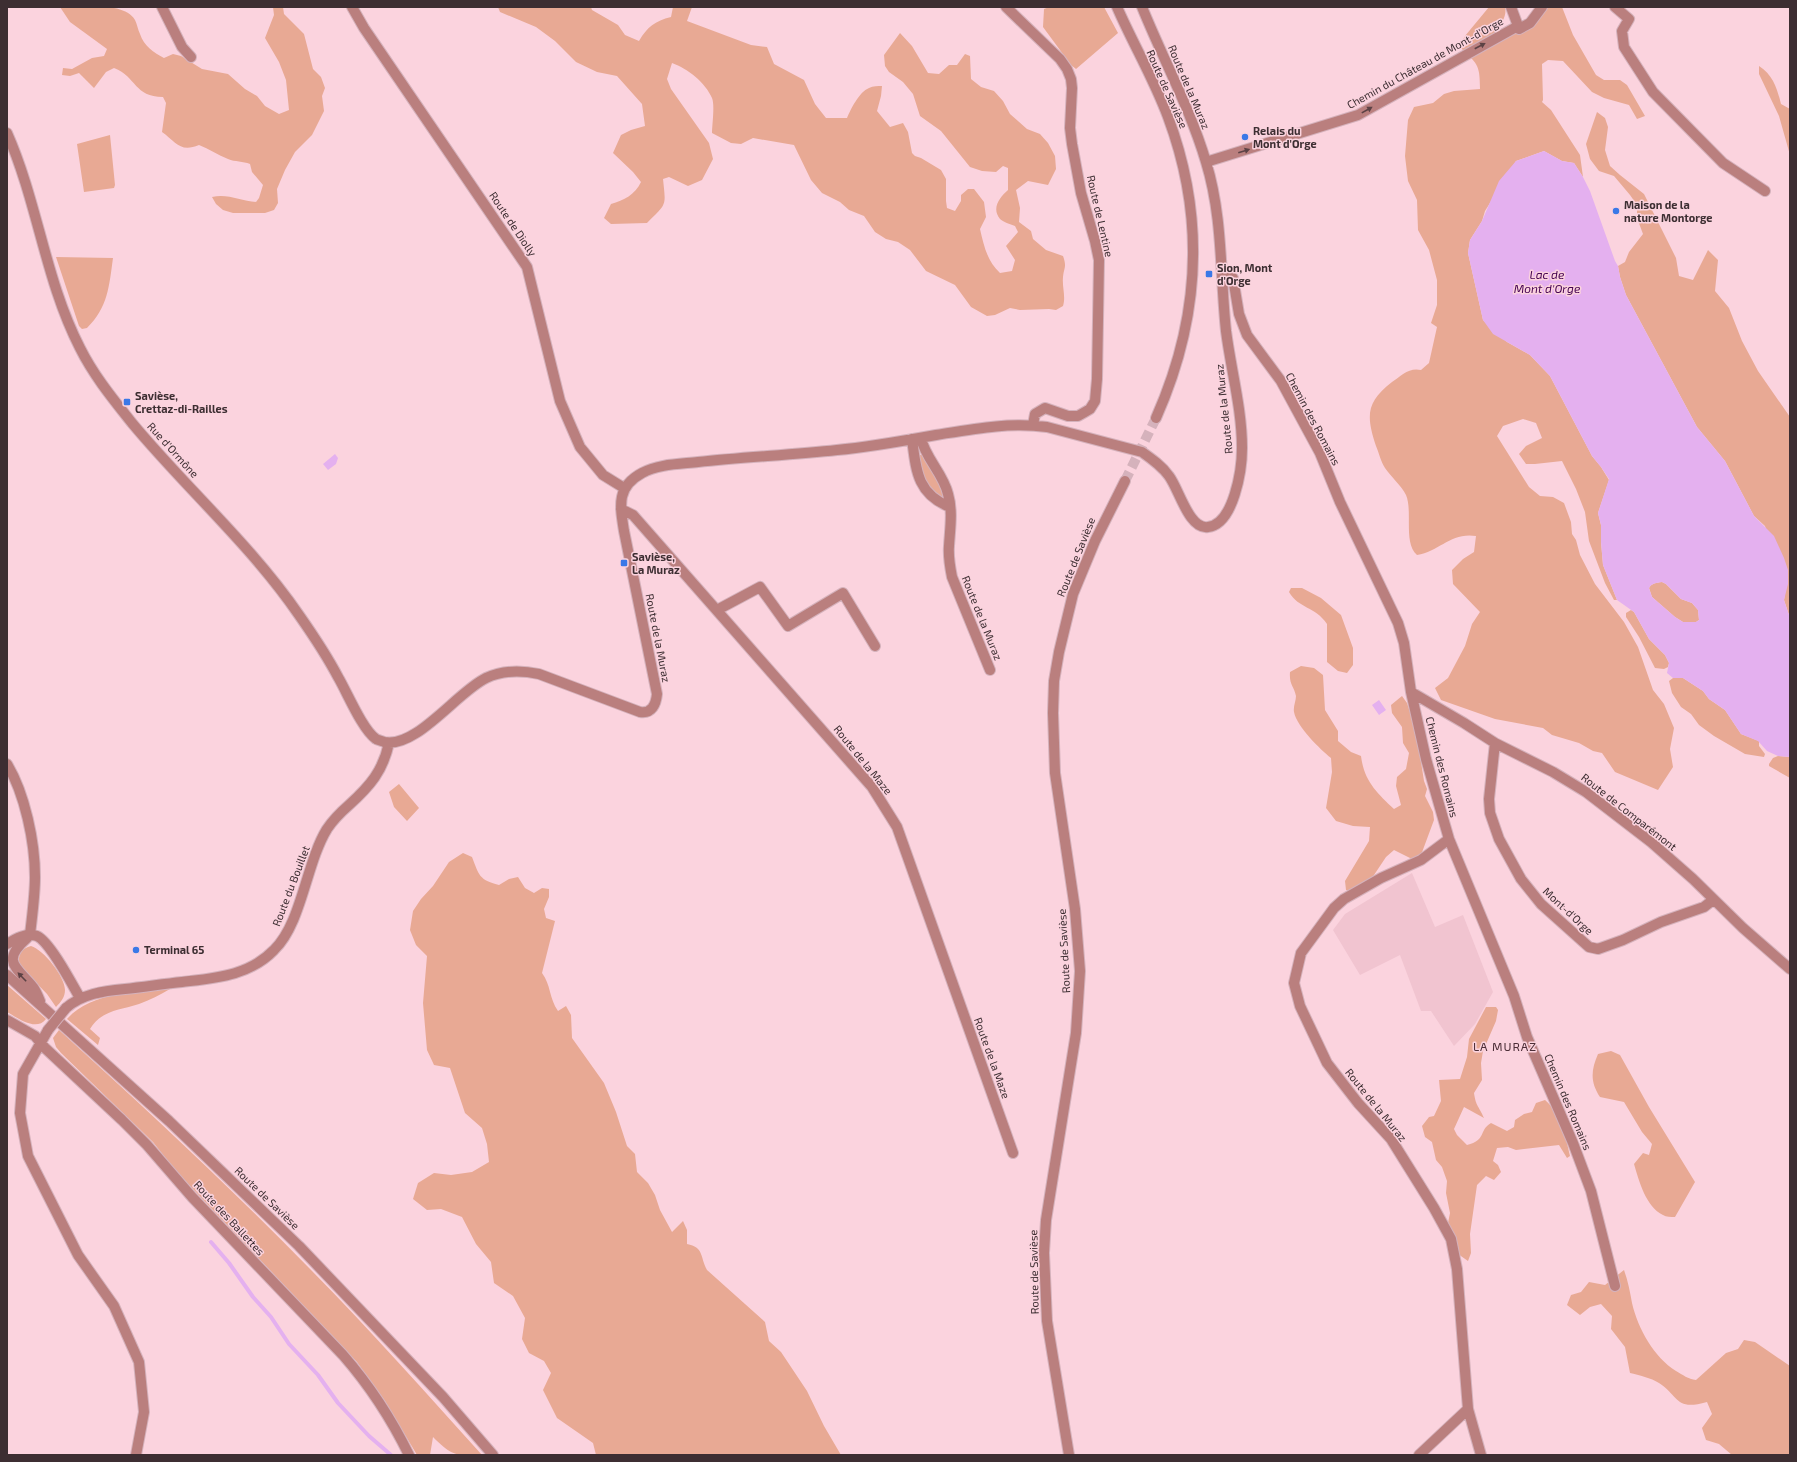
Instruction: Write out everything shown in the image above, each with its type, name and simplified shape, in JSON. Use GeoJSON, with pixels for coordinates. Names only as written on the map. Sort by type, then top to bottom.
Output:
{"type":"FeatureCollection","features":[{"type":"Feature","properties":{"kind":"street"},"geometry":{"type":"LineString","coordinates":[[162,7],[182,47],[191,57]]}},
{"type":"Feature","properties":{"kind":"street","name":"Route de Diolly"},"geometry":{"type":"LineString","coordinates":[[352,7],[364,28],[527,267],[560,401],[580,447],[603,475],[624,488]]}},
{"type":"Feature","properties":{"kind":"street","name":"Route de Lentine"},"geometry":{"type":"LineString","coordinates":[[1006,7],[1060,59],[1071,78],[1070,128],[1072,144],[1081,193],[1095,241],[1098,260],[1098,349],[1094,401],[1090,409],[1078,416],[1068,416],[1045,408],[1035,414],[1033,425]]}},
{"type":"Feature","properties":{"kind":"street","name":"Route de Savièse"},"geometry":{"type":"LineString","coordinates":[[1117,7],[1162,101],[1174,134],[1188,186],[1192,222],[1194,272],[1187,326],[1174,376],[1156,418]]}},
{"type":"Feature","properties":{"kind":"street","name":"Route de la Muraz"},"geometry":{"type":"LineString","coordinates":[[389,742],[397,743],[413,736],[472,687],[486,678],[506,672],[525,671],[539,674],[640,712],[644,713],[651,710],[656,704],[657,694],[621,509],[621,496],[624,488],[642,472],[663,466],[726,459],[821,452],[916,439],[984,427],[1012,424],[1033,425],[1047,427],[1142,452],[1155,461],[1167,474],[1194,523],[1199,527],[1206,528],[1219,523],[1225,516],[1235,490],[1242,447],[1226,330],[1216,206],[1206,162],[1180,92],[1142,7]]}},
{"type":"Feature","properties":{"kind":"street"},"geometry":{"type":"LineString","coordinates":[[1511,7],[1518,28]]}},
{"type":"Feature","properties":{"kind":"street","name":"Chemin du Château de Mont-d'Orge"},"geometry":{"type":"LineString","coordinates":[[1206,162],[1358,115],[1518,28],[1530,23],[1542,7]]}},
{"type":"Feature","properties":{"kind":"street"},"geometry":{"type":"LineString","coordinates":[[1615,7],[1629,19],[1622,31],[1624,47],[1653,92],[1724,163],[1765,191]]}},
{"type":"Feature","properties":{"kind":"street","name":"Rue d'Ormône"},"geometry":{"type":"LineString","coordinates":[[7,133],[22,171],[58,298],[77,342],[97,378],[150,444],[251,555],[299,614],[337,675],[365,727],[376,739],[389,742]]}},
{"type":"Feature","properties":{"kind":"street","name":"Chemin des Romains"},"geometry":{"type":"LineString","coordinates":[[1222,274],[1233,278],[1239,314],[1247,335],[1281,381],[1320,453],[1340,502],[1379,580],[1398,623],[1404,643],[1411,692],[1426,759],[1449,839],[1514,996],[1527,1037],[1573,1143],[1591,1190],[1615,1286]]}},
{"type":"Feature","properties":{"kind":"street"},"geometry":{"type":"LineString","coordinates":[[916,439],[914,460],[921,484],[936,499],[950,506]]}},
{"type":"Feature","properties":{"kind":"street","name":"Route de la Muraz"},"geometry":{"type":"LineString","coordinates":[[916,439],[924,448],[944,481],[950,506],[949,561],[952,577],[990,670]]}},
{"type":"Feature","properties":{"kind":"street","name":"Route de Savièse"},"geometry":{"type":"LineString","coordinates":[[1069,1455],[1047,1322],[1044,1253],[1046,1220],[1076,1033],[1080,971],[1077,928],[1055,774],[1053,705],[1059,652],[1073,594],[1095,541],[1125,481]]}},
{"type":"Feature","properties":{"kind":"street","name":"Route de la Maze"},"geometry":{"type":"LineString","coordinates":[[621,509],[633,515],[872,787],[897,827],[1013,1153]]}},
{"type":"Feature","properties":{"kind":"street"},"geometry":{"type":"LineString","coordinates":[[718,610],[760,587],[788,626],[843,593],[875,646]]}},
{"type":"Feature","properties":{"kind":"street","name":"Route de Comparémont"},"geometry":{"type":"LineString","coordinates":[[1411,692],[1496,743],[1553,772],[1586,792],[1651,842],[1693,879],[1742,928],[1790,969]]}},
{"type":"Feature","properties":{"kind":"street","name":"Route du Bouillet"},"geometry":{"type":"LineString","coordinates":[[80,998],[111,990],[219,978],[250,968],[275,950],[290,925],[319,845],[327,830],[335,819],[374,780],[386,758],[389,742]]}},
{"type":"Feature","properties":{"kind":"street","name":"Mont-d'Orge"},"geometry":{"type":"LineString","coordinates":[[1496,743],[1489,799],[1490,813],[1499,840],[1521,879],[1541,904],[1589,947],[1598,949],[1623,940],[1661,922],[1704,907],[1713,900]]}},
{"type":"Feature","properties":{"kind":"street"},"geometry":{"type":"LineString","coordinates":[[7,764],[20,794],[27,818],[33,854],[35,879],[30,935],[15,950],[13,965],[32,987],[45,1008]]}},
{"type":"Feature","properties":{"kind":"street","name":"Route de la Muraz"},"geometry":{"type":"LineString","coordinates":[[1449,839],[1421,860],[1381,878],[1344,900],[1334,908],[1301,953],[1294,983],[1300,1006],[1327,1063],[1358,1103],[1391,1139],[1434,1208],[1451,1239],[1457,1269],[1468,1409],[1481,1455]]}},
{"type":"Feature","properties":{"kind":"street"},"geometry":{"type":"LineString","coordinates":[[7,944],[25,936],[36,936],[45,943],[80,998],[66,1008],[48,1030],[23,1074],[20,1114],[28,1156],[78,1255],[114,1306],[139,1362],[144,1412],[136,1455]]}},
{"type":"Feature","properties":{"kind":"street","name":"Route de Savièse"},"geometry":{"type":"LineString","coordinates":[[7,975],[169,1121],[299,1246],[443,1397],[493,1455]]}},
{"type":"Feature","properties":{"kind":"street","name":"Route des Ballettes"},"geometry":{"type":"LineString","coordinates":[[7,1020],[35,1036],[122,1120],[192,1197],[343,1355],[380,1403],[409,1455]]}},
{"type":"Feature","properties":{"kind":"street"},"geometry":{"type":"LineString","coordinates":[[1419,1455],[1468,1409]]}},
{"type":"Feature","properties":{"kind":"shaded area"},"geometry":{"type":"Polygon","coordinates":[[[100,6],[121,10],[129,14],[135,20],[144,42],[156,53],[164,58],[173,54],[181,56],[202,69],[228,74],[245,89],[257,96],[265,106],[279,114],[289,110],[286,80],[279,62],[265,38],[274,15],[273,7],[283,7],[284,14],[304,34],[313,69],[321,77],[325,88],[322,96],[324,111],[312,135],[295,152],[285,170],[277,189],[278,203],[274,210],[265,213],[233,213],[223,210],[216,204],[212,197],[223,196],[256,202],[259,198],[263,185],[252,172],[250,164],[233,161],[199,145],[187,148],[183,147],[175,143],[162,132],[166,103],[163,97],[146,94],[127,76],[114,68],[106,72],[94,88],[79,73],[70,76],[62,75],[63,68],[72,69],[92,58],[104,56],[107,49],[70,22],[60,7],[100,6]]]}},
{"type":"Feature","properties":{"kind":"shaded area"},"geometry":{"type":"Polygon","coordinates":[[[498,7],[591,7],[592,10],[618,25],[625,35],[639,41],[652,25],[660,20],[671,17],[673,7],[692,7],[687,21],[751,45],[767,47],[774,64],[804,80],[815,104],[826,118],[847,118],[856,101],[865,90],[871,87],[882,86],[877,111],[890,127],[903,123],[908,132],[912,153],[941,170],[946,179],[947,208],[955,211],[961,201],[961,195],[968,189],[974,189],[984,202],[986,217],[980,229],[989,258],[1000,273],[1012,271],[1015,260],[1006,246],[1018,232],[1015,226],[1000,219],[996,211],[996,207],[1000,199],[1008,190],[1008,168],[1003,166],[996,172],[982,171],[970,167],[941,131],[920,116],[913,94],[903,82],[889,72],[885,66],[884,55],[900,33],[912,46],[928,73],[939,74],[949,65],[957,65],[965,54],[970,56],[971,79],[981,87],[994,91],[1003,101],[1010,114],[1027,129],[1040,134],[1048,143],[1055,156],[1056,169],[1048,185],[1028,181],[1016,190],[1020,208],[1019,222],[1031,231],[1033,239],[1046,250],[1063,256],[1065,265],[1063,277],[1063,306],[1056,310],[1020,310],[1010,308],[995,315],[987,316],[971,307],[955,285],[926,271],[910,250],[898,242],[886,239],[875,232],[864,216],[849,210],[840,202],[822,193],[811,180],[794,145],[753,138],[741,144],[731,143],[712,133],[713,101],[709,92],[695,77],[672,63],[667,79],[671,89],[709,143],[713,159],[702,180],[688,186],[669,177],[663,179],[665,195],[664,204],[647,223],[611,224],[604,218],[611,204],[632,194],[639,187],[641,182],[613,153],[621,135],[645,126],[642,104],[617,76],[597,72],[576,62],[555,41],[536,27],[500,12],[498,7]]]}},
{"type":"Feature","properties":{"kind":"shaded area"},"geometry":{"type":"Polygon","coordinates":[[[1049,7],[1104,7],[1118,33],[1076,69],[1071,65],[1043,27],[1044,9],[1049,7]]]}},
{"type":"Feature","properties":{"kind":"shaded area"},"geometry":{"type":"Polygon","coordinates":[[[1489,7],[1505,7],[1504,19],[1496,29],[1497,37],[1504,40],[1542,7],[1562,7],[1573,35],[1596,75],[1604,80],[1620,80],[1627,85],[1645,116],[1637,119],[1629,105],[1604,98],[1592,92],[1563,61],[1548,60],[1542,64],[1542,102],[1551,110],[1580,155],[1583,177],[1574,163],[1562,161],[1544,151],[1516,161],[1485,211],[1482,221],[1470,240],[1468,253],[1483,320],[1507,342],[1530,355],[1550,376],[1592,456],[1609,480],[1598,513],[1601,525],[1603,565],[1617,600],[1614,600],[1605,583],[1589,541],[1585,512],[1576,489],[1562,461],[1526,464],[1519,454],[1526,446],[1542,438],[1536,423],[1523,419],[1503,426],[1497,436],[1529,487],[1540,496],[1553,497],[1564,503],[1571,522],[1572,534],[1576,540],[1580,555],[1595,584],[1624,622],[1638,647],[1653,690],[1664,704],[1674,728],[1670,749],[1673,767],[1658,790],[1615,772],[1602,753],[1593,751],[1579,743],[1552,735],[1543,728],[1495,719],[1441,700],[1435,688],[1448,678],[1465,646],[1472,624],[1480,612],[1453,584],[1452,570],[1463,559],[1474,552],[1476,536],[1452,539],[1432,550],[1417,555],[1410,543],[1409,509],[1406,495],[1384,466],[1376,446],[1371,426],[1370,410],[1377,396],[1383,389],[1405,373],[1417,369],[1421,370],[1429,363],[1437,327],[1431,323],[1437,305],[1437,280],[1429,250],[1418,230],[1417,200],[1408,181],[1405,156],[1408,120],[1414,107],[1433,103],[1444,94],[1454,91],[1480,89],[1479,74],[1476,64],[1459,46],[1465,36],[1489,7]]]}},
{"type":"Feature","properties":{"kind":"shaded area"},"geometry":{"type":"Polygon","coordinates":[[[1759,66],[1768,73],[1774,82],[1781,104],[1790,109],[1790,155],[1779,116],[1759,74],[1759,66]]]}},
{"type":"Feature","properties":{"kind":"shaded area"},"geometry":{"type":"Polygon","coordinates":[[[1597,112],[1605,118],[1608,127],[1605,150],[1610,166],[1644,194],[1676,258],[1679,276],[1693,280],[1708,250],[1718,260],[1715,291],[1729,308],[1742,341],[1758,371],[1790,417],[1790,618],[1784,600],[1785,594],[1765,526],[1754,516],[1725,461],[1697,427],[1626,295],[1618,266],[1625,262],[1629,252],[1643,234],[1637,218],[1637,205],[1630,195],[1614,176],[1599,171],[1590,159],[1586,144],[1597,112]]]}},
{"type":"Feature","properties":{"kind":"shaded area"},"geometry":{"type":"Polygon","coordinates":[[[110,135],[115,185],[114,188],[84,192],[77,144],[110,135]]]}},
{"type":"Feature","properties":{"kind":"shaded area"},"geometry":{"type":"Polygon","coordinates":[[[56,257],[113,258],[109,287],[106,296],[99,312],[87,328],[82,329],[79,326],[56,257]]]}},
{"type":"Feature","properties":{"kind":"shaded area"},"geometry":{"type":"Polygon","coordinates":[[[923,454],[935,473],[945,500],[929,486],[923,476],[918,456],[923,454]]]}},
{"type":"Feature","properties":{"kind":"shaded area"},"geometry":{"type":"Polygon","coordinates":[[[1662,582],[1681,599],[1692,603],[1698,610],[1699,620],[1696,622],[1683,622],[1652,597],[1649,588],[1650,586],[1662,582]]]}},
{"type":"Feature","properties":{"kind":"shaded area"},"geometry":{"type":"Polygon","coordinates":[[[1291,588],[1302,588],[1321,598],[1341,615],[1353,648],[1353,665],[1347,673],[1338,671],[1327,662],[1327,624],[1312,610],[1297,602],[1293,598],[1289,592],[1291,588]]]}},
{"type":"Feature","properties":{"kind":"shaded area"},"geometry":{"type":"Polygon","coordinates":[[[1631,610],[1634,612],[1649,639],[1665,655],[1669,663],[1668,667],[1664,669],[1655,668],[1639,637],[1626,617],[1626,613],[1631,610]]]}},
{"type":"Feature","properties":{"kind":"shaded area"},"geometry":{"type":"Polygon","coordinates":[[[1301,666],[1314,668],[1323,675],[1325,710],[1338,731],[1338,741],[1351,752],[1361,756],[1368,780],[1377,792],[1394,809],[1401,805],[1396,786],[1397,777],[1406,769],[1409,753],[1403,743],[1402,727],[1392,713],[1391,705],[1402,696],[1407,703],[1416,730],[1424,781],[1427,789],[1425,796],[1433,812],[1434,820],[1421,855],[1412,859],[1394,850],[1386,857],[1364,890],[1354,892],[1346,890],[1345,881],[1369,841],[1370,827],[1353,826],[1336,821],[1326,808],[1332,772],[1331,758],[1304,731],[1294,712],[1296,696],[1291,683],[1290,672],[1301,666]]]}},
{"type":"Feature","properties":{"kind":"shaded area"},"geometry":{"type":"Polygon","coordinates":[[[1673,678],[1683,678],[1703,691],[1709,699],[1725,710],[1741,734],[1759,741],[1759,746],[1765,754],[1764,757],[1745,754],[1714,736],[1699,725],[1691,714],[1681,707],[1672,693],[1669,681],[1673,678]]]}},
{"type":"Feature","properties":{"kind":"shaded area"},"geometry":{"type":"Polygon","coordinates":[[[1778,756],[1790,757],[1790,778],[1769,766],[1773,758],[1778,756]]]}},
{"type":"Feature","properties":{"kind":"shaded area"},"geometry":{"type":"Polygon","coordinates":[[[399,784],[419,808],[407,821],[394,807],[389,792],[399,784]]]}},
{"type":"Feature","properties":{"kind":"shaded area"},"geometry":{"type":"Polygon","coordinates":[[[463,853],[472,857],[478,872],[487,881],[499,885],[509,879],[518,877],[525,888],[534,893],[542,888],[549,889],[549,897],[544,909],[546,918],[555,921],[542,973],[558,1011],[566,1006],[571,1015],[572,1038],[604,1083],[616,1112],[627,1146],[635,1154],[637,1172],[648,1183],[655,1195],[660,1210],[672,1232],[683,1221],[687,1230],[687,1244],[692,1245],[699,1250],[707,1270],[765,1322],[769,1341],[781,1352],[807,1391],[824,1426],[841,1455],[596,1455],[593,1443],[557,1418],[543,1390],[551,1373],[544,1361],[529,1353],[522,1339],[525,1318],[513,1296],[494,1283],[491,1262],[476,1244],[462,1217],[441,1209],[427,1210],[413,1199],[418,1183],[434,1173],[451,1175],[472,1172],[489,1162],[487,1144],[482,1128],[465,1113],[450,1068],[434,1065],[427,1050],[423,1003],[427,956],[416,945],[410,930],[413,911],[421,899],[433,886],[449,862],[463,853]]]}},
{"type":"Feature","properties":{"kind":"shaded area"},"geometry":{"type":"Polygon","coordinates":[[[1412,873],[1435,927],[1463,915],[1493,992],[1475,1024],[1454,1046],[1431,1011],[1421,1011],[1400,955],[1360,975],[1333,930],[1345,914],[1412,873]]]}},
{"type":"Feature","properties":{"kind":"shaded area"},"geometry":{"type":"Polygon","coordinates":[[[31,946],[47,958],[62,978],[65,993],[60,1003],[56,1007],[47,994],[19,965],[21,952],[31,946]]]}},
{"type":"Feature","properties":{"kind":"shaded area"},"geometry":{"type":"Polygon","coordinates":[[[7,985],[46,1019],[42,1023],[32,1024],[27,1023],[7,1012],[7,985]]]}},
{"type":"Feature","properties":{"kind":"shaded area"},"geometry":{"type":"Polygon","coordinates":[[[170,989],[147,1001],[106,1014],[100,1018],[90,1029],[100,1038],[98,1045],[67,1019],[77,1010],[102,998],[129,993],[170,989]]]}},
{"type":"Feature","properties":{"kind":"shaded area"},"geometry":{"type":"Polygon","coordinates":[[[1486,1007],[1496,1007],[1498,1010],[1496,1021],[1483,1051],[1481,1063],[1482,1080],[1474,1093],[1477,1104],[1484,1118],[1464,1107],[1454,1129],[1457,1135],[1467,1145],[1477,1141],[1487,1126],[1491,1123],[1507,1131],[1514,1127],[1515,1120],[1524,1114],[1532,1112],[1536,1103],[1545,1100],[1558,1118],[1564,1133],[1570,1156],[1567,1158],[1559,1145],[1516,1150],[1508,1147],[1497,1148],[1493,1161],[1498,1165],[1501,1172],[1494,1180],[1486,1176],[1477,1185],[1470,1234],[1471,1253],[1468,1261],[1458,1254],[1448,1223],[1450,1213],[1446,1193],[1447,1181],[1442,1167],[1436,1160],[1432,1142],[1425,1137],[1422,1126],[1429,1117],[1434,1116],[1441,1101],[1439,1080],[1460,1079],[1467,1057],[1469,1039],[1486,1007]]]}},
{"type":"Feature","properties":{"kind":"shaded area"},"geometry":{"type":"Polygon","coordinates":[[[59,1030],[187,1149],[281,1240],[377,1339],[482,1455],[455,1454],[445,1448],[433,1437],[430,1455],[417,1455],[385,1401],[357,1362],[175,1170],[153,1142],[61,1053],[56,1047],[53,1038],[59,1030]]]}},
{"type":"Feature","properties":{"kind":"shaded area"},"geometry":{"type":"Polygon","coordinates":[[[1611,1051],[1620,1055],[1649,1107],[1695,1182],[1675,1217],[1664,1216],[1652,1206],[1644,1193],[1638,1178],[1634,1164],[1643,1153],[1649,1155],[1652,1144],[1642,1132],[1624,1102],[1600,1097],[1594,1086],[1593,1071],[1598,1054],[1611,1051]]]}},
{"type":"Feature","properties":{"kind":"shaded area"},"geometry":{"type":"Polygon","coordinates":[[[1624,1270],[1638,1323],[1654,1350],[1676,1371],[1690,1379],[1696,1380],[1726,1353],[1738,1349],[1744,1340],[1755,1342],[1790,1366],[1790,1455],[1732,1455],[1719,1444],[1706,1440],[1702,1428],[1712,1414],[1707,1402],[1689,1405],[1683,1404],[1659,1383],[1649,1378],[1630,1373],[1625,1347],[1611,1329],[1612,1316],[1601,1304],[1590,1307],[1580,1315],[1567,1305],[1571,1295],[1581,1292],[1589,1282],[1605,1285],[1624,1270]]]}},
{"type":"Feature","properties":{"kind":"water","name":"Lac de Mont d'Orge"},"geometry":{"type":"Polygon","coordinates":[[[1544,151],[1562,161],[1574,163],[1590,191],[1618,266],[1626,295],[1697,427],[1725,461],[1754,516],[1774,536],[1788,570],[1788,584],[1784,600],[1790,618],[1790,757],[1778,756],[1767,751],[1758,741],[1741,734],[1725,710],[1709,699],[1703,691],[1683,678],[1673,678],[1667,673],[1669,663],[1665,655],[1649,639],[1634,612],[1617,600],[1603,565],[1601,525],[1598,513],[1609,479],[1592,456],[1550,376],[1530,355],[1493,334],[1483,320],[1468,253],[1470,240],[1482,221],[1499,181],[1516,161],[1544,151]],[[1662,582],[1651,585],[1649,588],[1652,597],[1683,622],[1696,622],[1699,620],[1698,610],[1692,603],[1681,599],[1662,582]]]}},
{"type":"Feature","properties":{"kind":"water"},"geometry":{"type":"Polygon","coordinates":[[[335,454],[338,458],[336,464],[328,470],[323,464],[335,454]]]}},
{"type":"Feature","properties":{"kind":"water"},"geometry":{"type":"Polygon","coordinates":[[[1379,700],[1386,710],[1379,715],[1372,705],[1379,700]]]}},
{"type":"Feature","properties":{"kind":"waterway"},"geometry":{"type":"LineString","coordinates":[[211,1242],[229,1263],[253,1297],[271,1317],[289,1344],[318,1375],[338,1403],[369,1436],[391,1455]]}},
{"type":"Feature","properties":{"kind":"tunnel"},"geometry":{"type":"LineString","coordinates":[[1125,481],[1156,418]]}},
{"type":"Feature","properties":{"kind":"place","name":"Relais du Mont d'Orge"},"geometry":{"type":"Point","coordinates":[1245,137]}},
{"type":"Feature","properties":{"kind":"place","name":"Maison de la nature Montorge"},"geometry":{"type":"Point","coordinates":[1616,211]}},
{"type":"Feature","properties":{"kind":"place","name":"Sion, Mont d'Orge"},"geometry":{"type":"Point","coordinates":[1209,274]}},
{"type":"Feature","properties":{"kind":"place","name":"Savièse, Crettaz-di-Railles"},"geometry":{"type":"Point","coordinates":[127,402]}},
{"type":"Feature","properties":{"kind":"place","name":"Savièse, La Muraz"},"geometry":{"type":"Point","coordinates":[624,563]}},
{"type":"Feature","properties":{"kind":"place","name":"Terminal 65"},"geometry":{"type":"Point","coordinates":[136,950]}},
{"type":"Feature","properties":{"kind":"district","name":"LA MURAZ"},"geometry":{"type":"Point","coordinates":[1505,1047]}}]}
